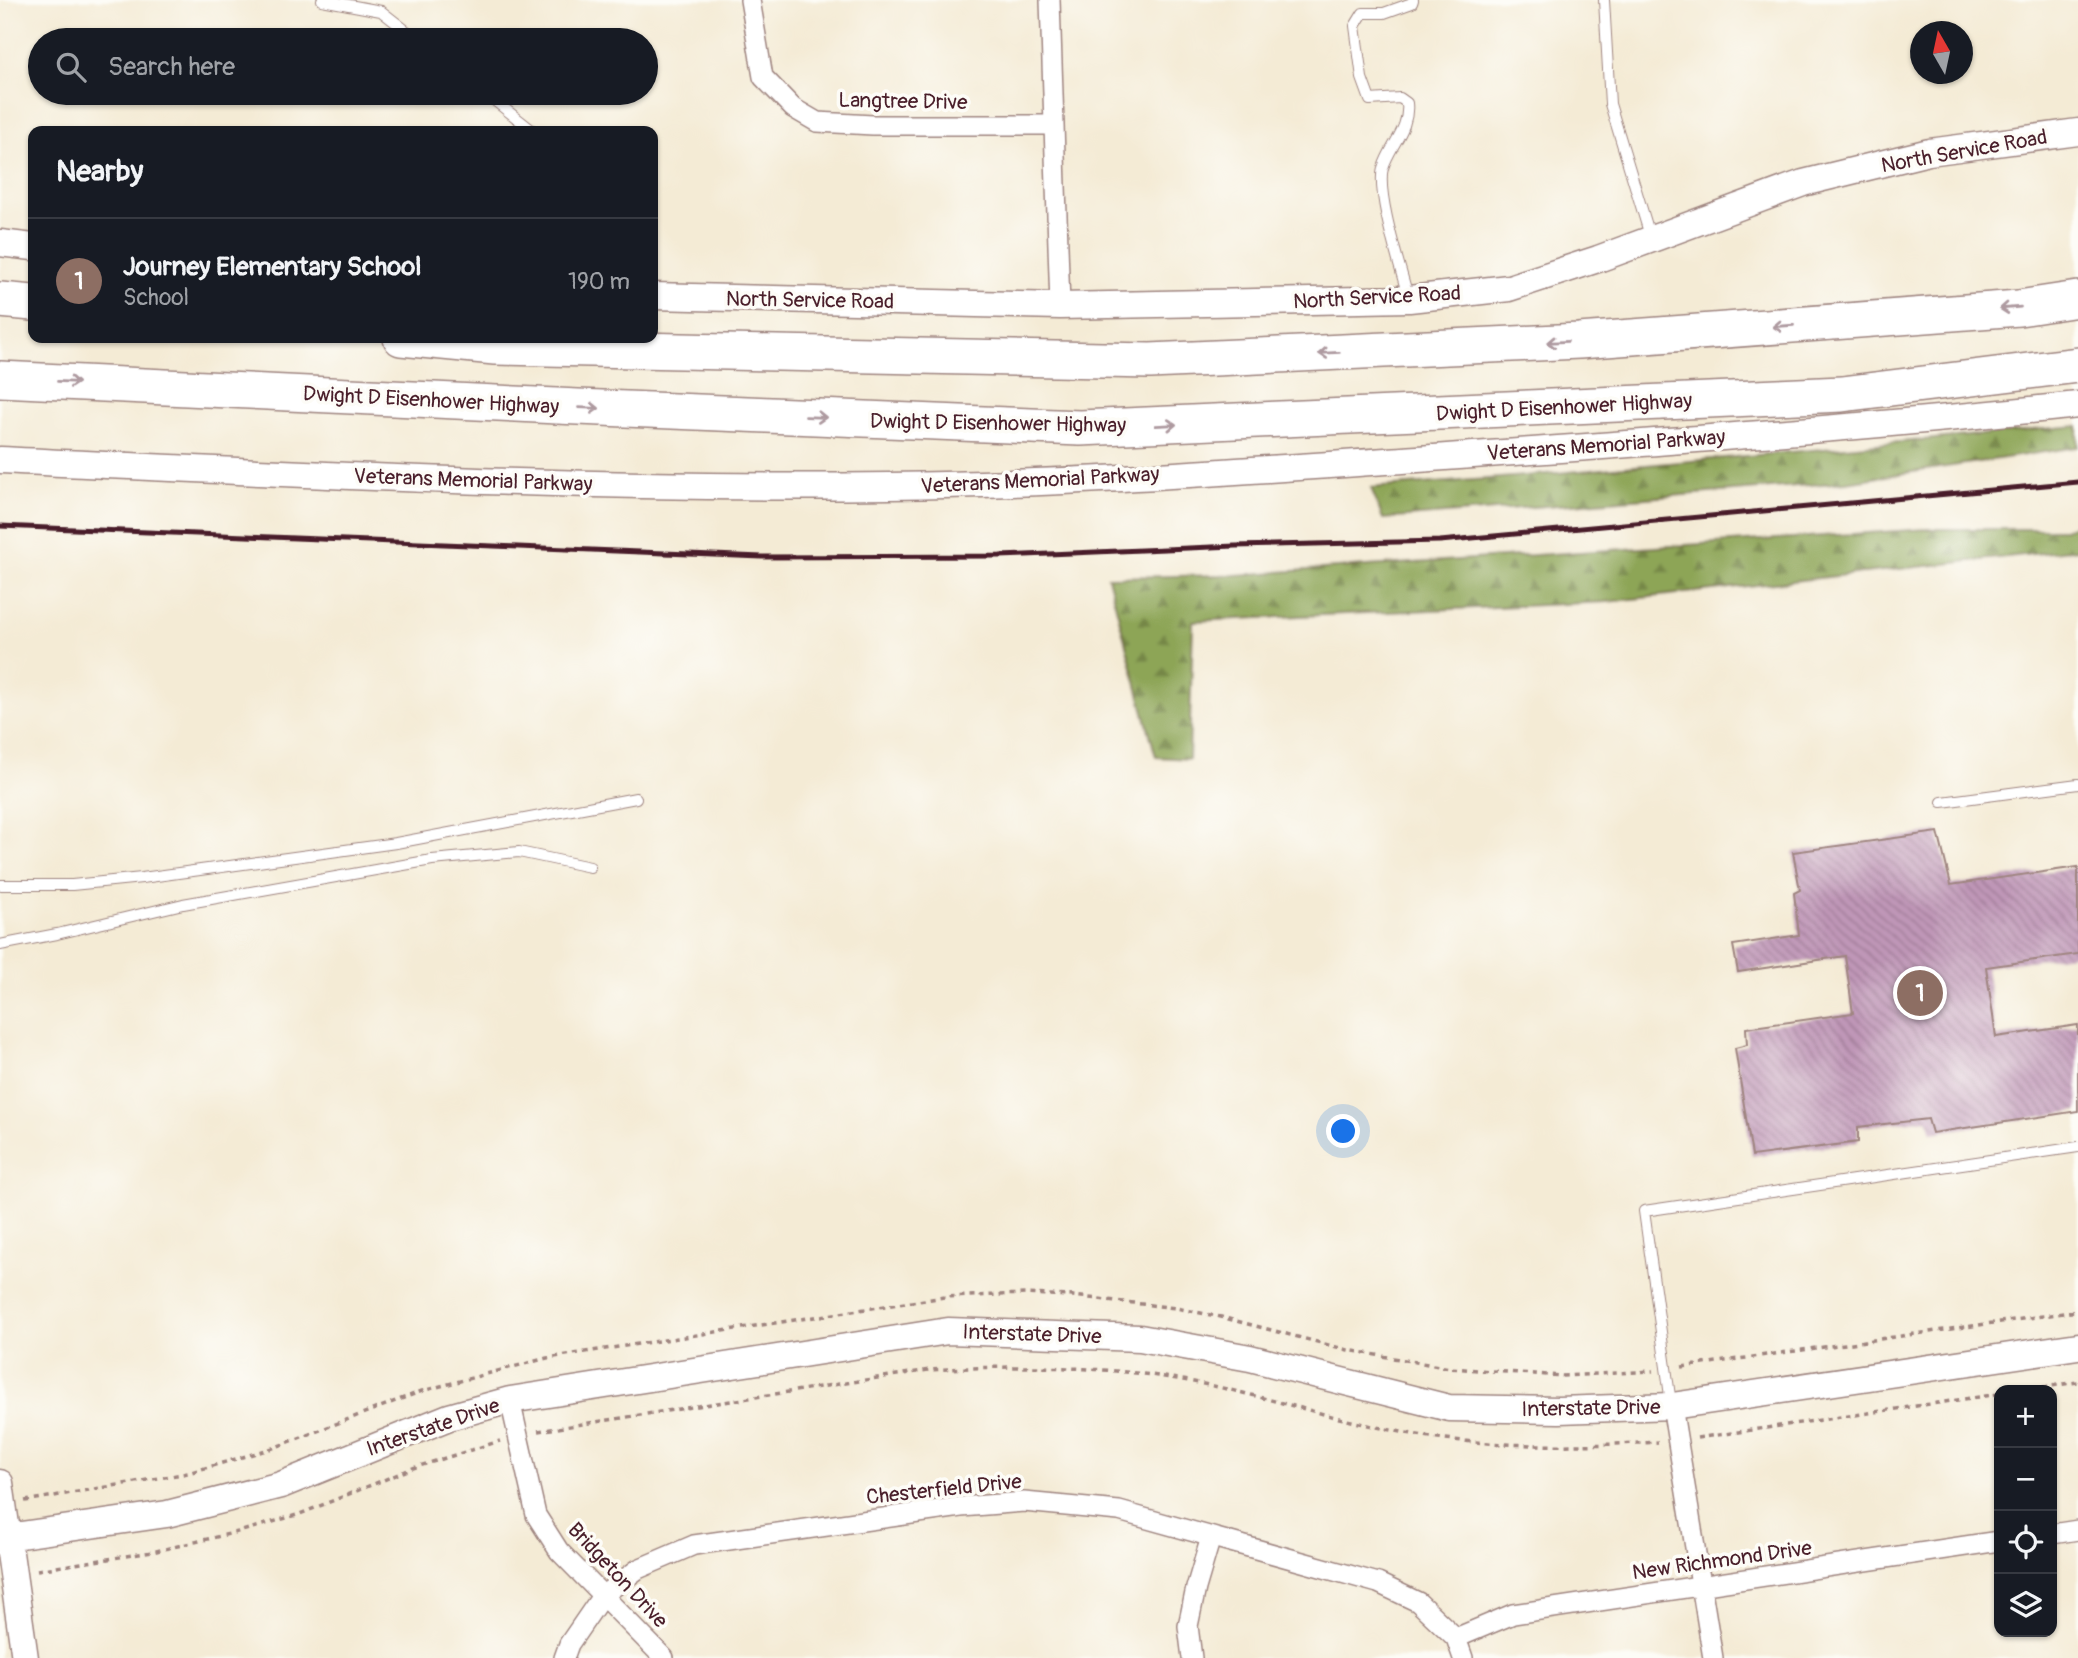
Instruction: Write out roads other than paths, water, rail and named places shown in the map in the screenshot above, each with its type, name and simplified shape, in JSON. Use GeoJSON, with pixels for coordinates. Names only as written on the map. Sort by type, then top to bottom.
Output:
{"type":"FeatureCollection","features":[{"type":"Feature","properties":{"kind":"highway"},"geometry":{"type":"LineString","coordinates":[[453,343],[495,347],[1150,361],[1579,341],[2019,308],[2078,299]]}},
{"type":"Feature","properties":{"kind":"highway"},"geometry":{"type":"LineString","coordinates":[[0,300],[28,303]]}},
{"type":"Feature","properties":{"kind":"highway","name":"Dwight D Eisenhower Highway"},"geometry":{"type":"LineString","coordinates":[[0,379],[1080,428],[1842,394],[2078,365]]}},
{"type":"Feature","properties":{"kind":"street","name":"Langtree Drive"},"geometry":{"type":"LineString","coordinates":[[750,0],[763,77],[793,108],[817,122],[873,125],[1054,125]]}},
{"type":"Feature","properties":{"kind":"street"},"geometry":{"type":"LineString","coordinates":[[1050,0],[1060,306]]}},
{"type":"Feature","properties":{"kind":"street","name":"North Service Road"},"geometry":{"type":"LineString","coordinates":[[658,296],[1060,306],[1409,299],[1509,288],[1651,240],[1803,183],[1929,152],[2078,132]]}},
{"type":"Feature","properties":{"kind":"street"},"geometry":{"type":"LineString","coordinates":[[0,243],[28,246]]}},
{"type":"Feature","properties":{"kind":"street","name":"Veterans Memorial Parkway"},"geometry":{"type":"LineString","coordinates":[[0,460],[443,481],[761,486],[976,485],[1661,442],[1909,423],[2078,405]]}},
{"type":"Feature","properties":{"kind":"street","name":"Interstate Drive"},"geometry":{"type":"LineString","coordinates":[[4,1538],[167,1514],[281,1485],[449,1417],[510,1400],[948,1331],[1140,1338],[1250,1358],[1448,1408],[1559,1410],[1672,1406],[2078,1346]]}},
{"type":"Feature","properties":{"kind":"street","name":"Bridgeton Drive"},"geometry":{"type":"LineString","coordinates":[[510,1400],[536,1515],[559,1550],[664,1658]]}},
{"type":"Feature","properties":{"kind":"street"},"geometry":{"type":"LineString","coordinates":[[1672,1406],[1713,1658]]}},
{"type":"Feature","properties":{"kind":"street"},"geometry":{"type":"LineString","coordinates":[[0,1483],[4,1538],[14,1574],[25,1658]]}},
{"type":"Feature","properties":{"kind":"street","name":"Chesterfield Drive"},"geometry":{"type":"LineString","coordinates":[[564,1658],[569,1644],[602,1596],[638,1569],[694,1545],[961,1507],[1024,1502],[1119,1511],[1378,1583],[1418,1602],[1456,1638],[1463,1658]]}},
{"type":"Feature","properties":{"kind":"street"},"geometry":{"type":"LineString","coordinates":[[2057,1533],[2078,1530]]}},
{"type":"Feature","properties":{"kind":"street"},"geometry":{"type":"LineString","coordinates":[[1192,1658],[1188,1626],[1210,1537]]}},
{"type":"Feature","properties":{"kind":"street","name":"New Richmond Drive"},"geometry":{"type":"LineString","coordinates":[[1456,1638],[1513,1614],[1994,1543]]}},
{"type":"Feature","properties":{"kind":"lane"},"geometry":{"type":"LineString","coordinates":[[322,0],[381,11],[403,28]]}},
{"type":"Feature","properties":{"kind":"lane"},"geometry":{"type":"LineString","coordinates":[[1409,299],[1383,194],[1382,169],[1409,115],[1407,103],[1400,98],[1370,100],[1362,78],[1355,26],[1363,13],[1384,13],[1412,3],[1413,0]]}},
{"type":"Feature","properties":{"kind":"lane"},"geometry":{"type":"LineString","coordinates":[[1604,0],[1610,104],[1651,240]]}},
{"type":"Feature","properties":{"kind":"lane"},"geometry":{"type":"LineString","coordinates":[[500,105],[527,126]]}},
{"type":"Feature","properties":{"kind":"lane"},"geometry":{"type":"LineString","coordinates":[[1942,802],[2078,784]]}},
{"type":"Feature","properties":{"kind":"lane"},"geometry":{"type":"LineString","coordinates":[[0,885],[72,885],[396,843],[636,798]]}},
{"type":"Feature","properties":{"kind":"lane"},"geometry":{"type":"LineString","coordinates":[[0,945],[183,904],[432,860],[519,852],[590,867]]}},
{"type":"Feature","properties":{"kind":"lane"},"geometry":{"type":"LineString","coordinates":[[1672,1406],[1644,1211],[2078,1147]]}},
{"type":"Feature","properties":{"kind":"railway"},"geometry":{"type":"LineString","coordinates":[[0,526],[762,557],[1000,556],[1440,541],[2078,482]]}},
{"type":"Feature","properties":{"kind":"place","name":"Journey Elementary School"},"geometry":{"type":"Point","coordinates":[1920,993]}}]}
